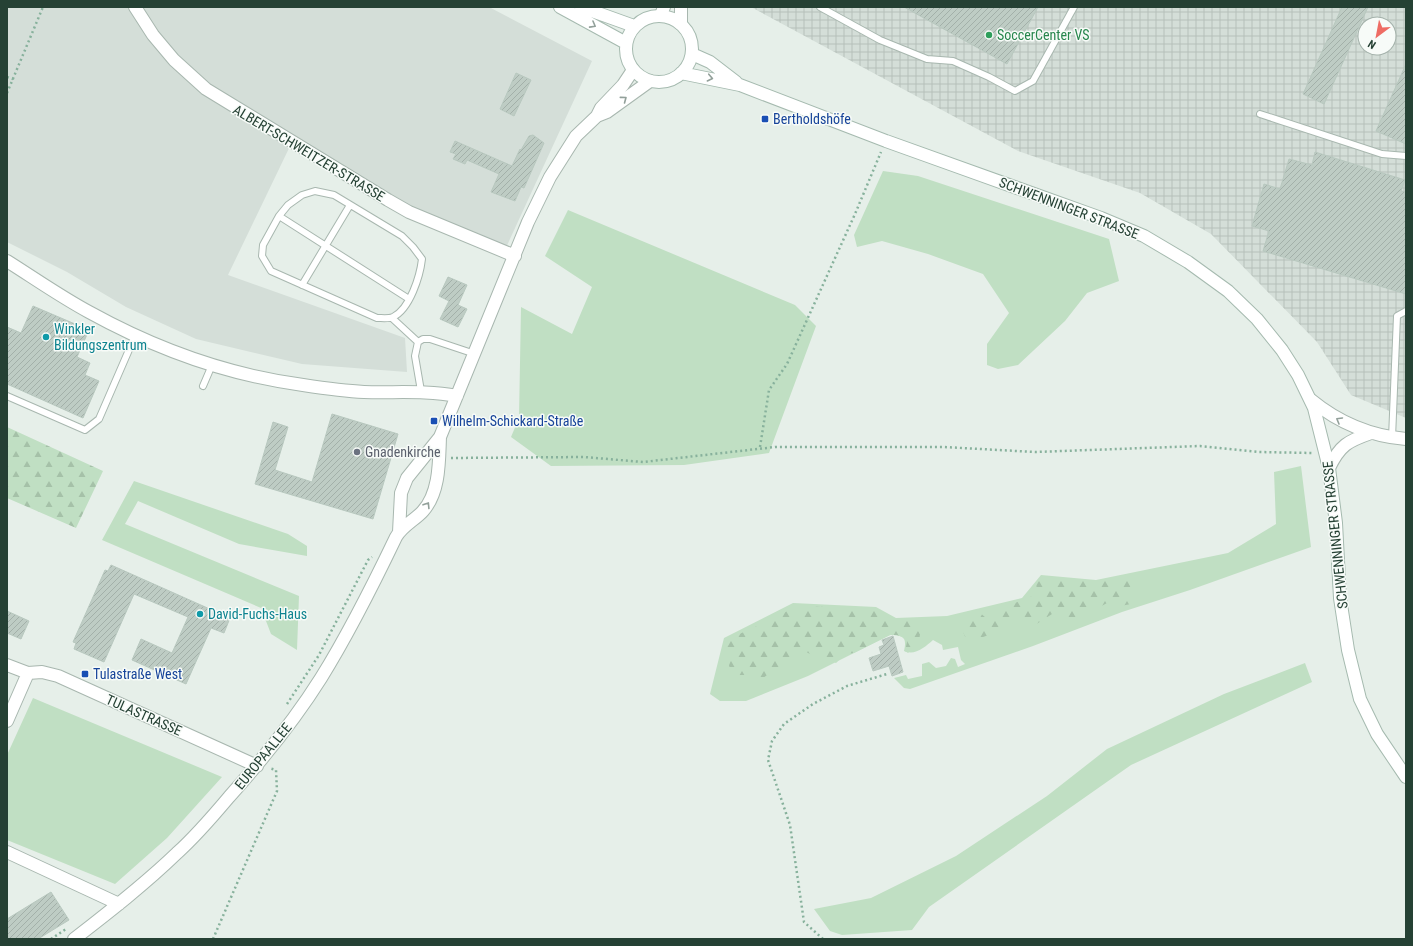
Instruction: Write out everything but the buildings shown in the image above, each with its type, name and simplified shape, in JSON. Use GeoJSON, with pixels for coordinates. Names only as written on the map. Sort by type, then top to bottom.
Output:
{"type":"FeatureCollection","features":[{"type":"Feature","properties":{"kind":"street","name":"ALBERT-SCHWEITZER-STRASSE"},"geometry":{"type":"LineString","coordinates":[[135,7],[153,35],[174,60],[212,92],[388,200],[515,256]]}},
{"type":"Feature","properties":{"kind":"street"},"geometry":{"type":"LineString","coordinates":[[560,7],[626,43]]}},
{"type":"Feature","properties":{"kind":"street"},"geometry":{"type":"LineString","coordinates":[[581,7],[634,26]]}},
{"type":"Feature","properties":{"kind":"street"},"geometry":{"type":"LineString","coordinates":[[681,24],[682,7]]}},
{"type":"Feature","properties":{"kind":"street"},"geometry":{"type":"LineString","coordinates":[[663,11],[681,24],[690,37],[692,54],[688,64],[681,73],[667,81],[650,80],[633,70],[628,60],[626,43],[634,26],[663,11]]}},
{"type":"Feature","properties":{"kind":"street","name":"SCHWENNINGER STRASSE"},"geometry":{"type":"LineString","coordinates":[[692,54],[710,62],[740,85]]}},
{"type":"Feature","properties":{"kind":"street"},"geometry":{"type":"LineString","coordinates":[[7,261],[88,312],[135,336],[212,365],[249,376],[303,385],[363,392],[421,391],[457,396],[550,176],[576,136],[595,118],[601,108],[623,85],[633,70]]}},
{"type":"Feature","properties":{"kind":"street","name":"SCHWENNINGER STRASSE"},"geometry":{"type":"LineString","coordinates":[[681,73],[740,85],[886,141],[1101,218],[1144,236],[1188,262],[1228,291],[1256,319],[1282,350],[1311,400],[1327,454],[1336,523],[1340,598],[1348,650],[1360,699],[1377,734],[1406,777]]}},
{"type":"Feature","properties":{"kind":"street"},"geometry":{"type":"LineString","coordinates":[[595,118],[607,112],[650,80]]}},
{"type":"Feature","properties":{"kind":"street","name":"EUROPAALLEE"},"geometry":{"type":"LineString","coordinates":[[399,532],[400,501],[407,478],[440,437],[457,396]]}},
{"type":"Feature","properties":{"kind":"street"},"geometry":{"type":"LineString","coordinates":[[1311,400],[1345,423],[1371,433],[1392,438],[1406,439]]}},
{"type":"Feature","properties":{"kind":"street"},"geometry":{"type":"LineString","coordinates":[[1329,468],[1337,452],[1345,444],[1351,440],[1371,433]]}},
{"type":"Feature","properties":{"kind":"street","name":"EUROPAALLEE"},"geometry":{"type":"LineString","coordinates":[[74,939],[119,904],[178,853],[277,742],[322,677],[366,599],[399,532],[423,511],[429,503],[437,475],[440,437]]}},
{"type":"Feature","properties":{"kind":"street","name":"TULASTRASSE"},"geometry":{"type":"LineString","coordinates":[[7,665],[28,673],[42,672],[58,676],[257,766]]}},
{"type":"Feature","properties":{"kind":"street"},"geometry":{"type":"LineString","coordinates":[[7,721],[28,673]]}},
{"type":"Feature","properties":{"kind":"street"},"geometry":{"type":"LineString","coordinates":[[7,852],[119,904]]}},
{"type":"Feature","properties":{"kind":"lane"},"geometry":{"type":"LineString","coordinates":[[820,7],[880,40],[927,59],[953,61],[989,77],[1015,91],[1033,81],[1074,7]]}},
{"type":"Feature","properties":{"kind":"lane"},"geometry":{"type":"LineString","coordinates":[[1260,114],[1382,154],[1406,156]]}},
{"type":"Feature","properties":{"kind":"lane"},"geometry":{"type":"LineString","coordinates":[[316,191],[334,195],[350,205],[402,236],[422,259],[420,274],[409,299],[401,312],[392,318],[377,318],[272,271],[262,256],[263,245],[280,216],[288,205],[302,195],[316,191]]}},
{"type":"Feature","properties":{"kind":"lane"},"geometry":{"type":"LineString","coordinates":[[302,285],[350,205]]}},
{"type":"Feature","properties":{"kind":"lane"},"geometry":{"type":"LineString","coordinates":[[280,216],[409,299]]}},
{"type":"Feature","properties":{"kind":"lane"},"geometry":{"type":"LineString","coordinates":[[1392,438],[1397,316],[1406,311]]}},
{"type":"Feature","properties":{"kind":"lane"},"geometry":{"type":"LineString","coordinates":[[392,318],[418,342]]}},
{"type":"Feature","properties":{"kind":"lane"},"geometry":{"type":"LineString","coordinates":[[7,396],[86,430],[99,419],[135,336]]}},
{"type":"Feature","properties":{"kind":"lane"},"geometry":{"type":"LineString","coordinates":[[421,391],[415,356],[418,342],[423,339],[430,339],[475,354]]}},
{"type":"Feature","properties":{"kind":"lane"},"geometry":{"type":"LineString","coordinates":[[203,386],[212,365]]}},
{"type":"Feature","properties":{"kind":"path"},"geometry":{"type":"LineString","coordinates":[[7,93],[43,7]]}},
{"type":"Feature","properties":{"kind":"path"},"geometry":{"type":"LineString","coordinates":[[7,77],[13,79]]}},
{"type":"Feature","properties":{"kind":"path"},"geometry":{"type":"LineString","coordinates":[[760,447],[769,390],[787,364],[855,214],[886,141]]}},
{"type":"Feature","properties":{"kind":"path"},"geometry":{"type":"LineString","coordinates":[[439,458],[584,457],[643,462],[760,447],[944,447],[1035,452],[1200,446],[1259,452],[1327,454]]}},
{"type":"Feature","properties":{"kind":"path"},"geometry":{"type":"LineString","coordinates":[[284,708],[319,655],[368,560],[378,554]]}},
{"type":"Feature","properties":{"kind":"path"},"geometry":{"type":"LineString","coordinates":[[823,939],[804,922],[790,825],[768,760],[772,741],[784,724],[813,704],[847,686],[887,674]]}},
{"type":"Feature","properties":{"kind":"path"},"geometry":{"type":"LineString","coordinates":[[213,939],[277,791],[276,770],[257,766]]}},
{"type":"Feature","properties":{"kind":"path"},"geometry":{"type":"LineString","coordinates":[[51,939],[70,926]]}},
{"type":"Feature","properties":{"kind":"shaded area"},"geometry":{"type":"Polygon","coordinates":[[[7,7],[489,7],[592,61],[504,252],[409,212],[292,142],[228,275],[405,338],[407,372],[302,364],[196,339],[126,307],[67,272],[7,242],[7,7]]]}},
{"type":"Feature","properties":{"kind":"shaded area"},"geometry":{"type":"Polygon","coordinates":[[[751,7],[1406,7],[1406,418],[1351,395],[1317,342],[1211,234],[1140,193],[1018,151],[751,7]]]}},
{"type":"Feature","properties":{"kind":"green space"},"geometry":{"type":"Polygon","coordinates":[[[883,171],[918,176],[1109,239],[1119,281],[1087,293],[1065,321],[1018,365],[998,369],[987,365],[987,344],[1009,313],[983,274],[928,254],[882,241],[857,247],[854,235],[883,171]]]}},
{"type":"Feature","properties":{"kind":"green space"},"geometry":{"type":"Polygon","coordinates":[[[568,210],[795,305],[816,326],[769,453],[684,465],[551,466],[511,437],[519,418],[521,307],[572,334],[592,287],[545,256],[568,210]]]}},
{"type":"Feature","properties":{"kind":"green space"},"geometry":{"type":"Polygon","coordinates":[[[7,427],[103,471],[76,528],[7,498],[7,427]]]}},
{"type":"Feature","properties":{"kind":"green space"},"geometry":{"type":"Polygon","coordinates":[[[1301,466],[1311,547],[1190,590],[1122,612],[1033,646],[910,689],[904,688],[894,678],[906,675],[908,679],[922,676],[922,664],[929,662],[936,668],[946,666],[951,658],[955,659],[958,667],[965,664],[961,660],[958,647],[943,650],[942,645],[933,640],[916,652],[908,652],[904,651],[905,640],[903,638],[890,635],[808,676],[746,701],[720,701],[710,694],[724,638],[793,603],[876,607],[896,618],[947,616],[1022,598],[1041,575],[1096,580],[1228,553],[1276,524],[1274,472],[1301,466]]]}},
{"type":"Feature","properties":{"kind":"green space"},"geometry":{"type":"Polygon","coordinates":[[[134,481],[288,534],[307,546],[307,556],[239,544],[138,501],[125,524],[299,596],[297,650],[271,634],[261,608],[102,540],[134,481]]]}},
{"type":"Feature","properties":{"kind":"green space"},"geometry":{"type":"Polygon","coordinates":[[[1130,575],[1131,604],[1120,606],[1111,601],[1086,614],[1069,619],[1052,614],[1035,625],[1023,618],[1016,617],[1005,627],[993,633],[981,638],[967,641],[963,632],[978,611],[986,618],[999,609],[1038,594],[1036,584],[1042,577],[1097,582],[1130,575]]]}},
{"type":"Feature","properties":{"kind":"green space"},"geometry":{"type":"Polygon","coordinates":[[[827,605],[853,610],[876,608],[896,620],[912,619],[920,634],[919,642],[908,653],[905,651],[907,642],[905,638],[897,635],[890,635],[854,653],[845,654],[836,663],[811,655],[803,650],[795,659],[777,668],[759,681],[753,675],[735,675],[729,666],[732,648],[727,649],[726,641],[780,616],[787,611],[792,614],[798,611],[802,606],[821,607],[827,605]]]}},
{"type":"Feature","properties":{"kind":"green space"},"geometry":{"type":"Polygon","coordinates":[[[1305,663],[1312,682],[1131,765],[929,907],[912,930],[842,935],[830,931],[814,909],[871,898],[956,856],[1047,796],[1107,749],[1224,694],[1305,663]]]}},
{"type":"Feature","properties":{"kind":"green space"},"geometry":{"type":"Polygon","coordinates":[[[33,698],[222,777],[167,838],[115,884],[7,840],[7,755],[33,698]]]}},
{"type":"Feature","properties":{"kind":"place","name":"SoccerCenter VS"},"geometry":{"type":"Point","coordinates":[989,35]}},
{"type":"Feature","properties":{"kind":"place","name":"Bertholdshöfe"},"geometry":{"type":"Point","coordinates":[765,119]}},
{"type":"Feature","properties":{"kind":"place","name":"Winkler Bildungszentrum"},"geometry":{"type":"Point","coordinates":[46,337]}},
{"type":"Feature","properties":{"kind":"place","name":"Wilhelm-Schickard-Straße"},"geometry":{"type":"Point","coordinates":[434,421]}},
{"type":"Feature","properties":{"kind":"place","name":"Gnadenkirche"},"geometry":{"type":"Point","coordinates":[357,452]}},
{"type":"Feature","properties":{"kind":"place","name":"David-Fuchs-Haus"},"geometry":{"type":"Point","coordinates":[200,614]}},
{"type":"Feature","properties":{"kind":"place","name":"Tulastraße West"},"geometry":{"type":"Point","coordinates":[85,674]}}]}
